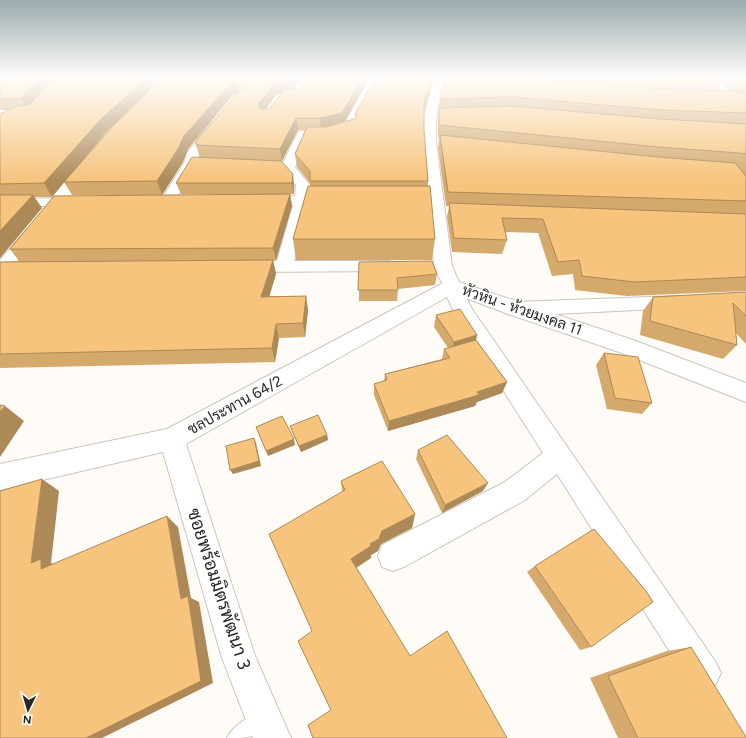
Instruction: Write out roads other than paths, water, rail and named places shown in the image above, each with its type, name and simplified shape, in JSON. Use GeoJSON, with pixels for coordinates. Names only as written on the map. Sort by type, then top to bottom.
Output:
{"type":"FeatureCollection","features":[{"type":"Feature","properties":{"kind":"street"},"geometry":{"type":"LineString","coordinates":[[288,167],[304,134],[335,133],[350,126],[358,111]]}},
{"type":"Feature","properties":{"kind":"street"},"geometry":{"type":"LineString","coordinates":[[435,111],[438,143],[437,206],[441,273],[463,311],[715,692]]}},
{"type":"Feature","properties":{"kind":"street"},"geometry":{"type":"LineString","coordinates":[[168,200],[191,163],[193,153],[223,116]]}},
{"type":"Feature","properties":{"kind":"street"},"geometry":{"type":"LineString","coordinates":[[191,163],[206,163]]}},
{"type":"Feature","properties":{"kind":"street"},"geometry":{"type":"LineString","coordinates":[[243,165],[288,167],[303,185],[302,201],[284,267]]}},
{"type":"Feature","properties":{"kind":"street"},"geometry":{"type":"LineString","coordinates":[[1,269],[67,190]]}},
{"type":"Feature","properties":{"kind":"street"},"geometry":{"type":"LineString","coordinates":[[152,201],[184,200]]}},
{"type":"Feature","properties":{"kind":"street"},"geometry":{"type":"LineString","coordinates":[[247,200],[349,200]]}},
{"type":"Feature","properties":{"kind":"street"},"geometry":{"type":"LineString","coordinates":[[0,203],[96,202]]}},
{"type":"Feature","properties":{"kind":"street"},"geometry":{"type":"LineString","coordinates":[[229,267],[403,266]]}},
{"type":"Feature","properties":{"kind":"street"},"geometry":{"type":"LineString","coordinates":[[1,269],[25,269]]}},
{"type":"Feature","properties":{"kind":"street","name":"หัวหิน - ห้วยมงคล 11"},"geometry":{"type":"LineString","coordinates":[[441,273],[515,309],[626,346],[746,394]]}},
{"type":"Feature","properties":{"kind":"street","name":"ชลประทาน 64/2"},"geometry":{"type":"LineString","coordinates":[[0,477],[172,439],[441,273]]}},
{"type":"Feature","properties":{"kind":"street"},"geometry":{"type":"LineString","coordinates":[[515,309],[696,302]]}},
{"type":"Feature","properties":{"kind":"street","name":"ซอยพร้อมมิตรพัฒนา 3"},"geometry":{"type":"LineString","coordinates":[[172,439],[239,658],[268,728]]}},
{"type":"Feature","properties":{"kind":"street"},"geometry":{"type":"LineString","coordinates":[[393,556],[514,490],[560,456]]}},
{"type":"Feature","properties":{"kind":"lane"},"geometry":{"type":"LineString","coordinates":[[236,738],[268,728]]}}]}
